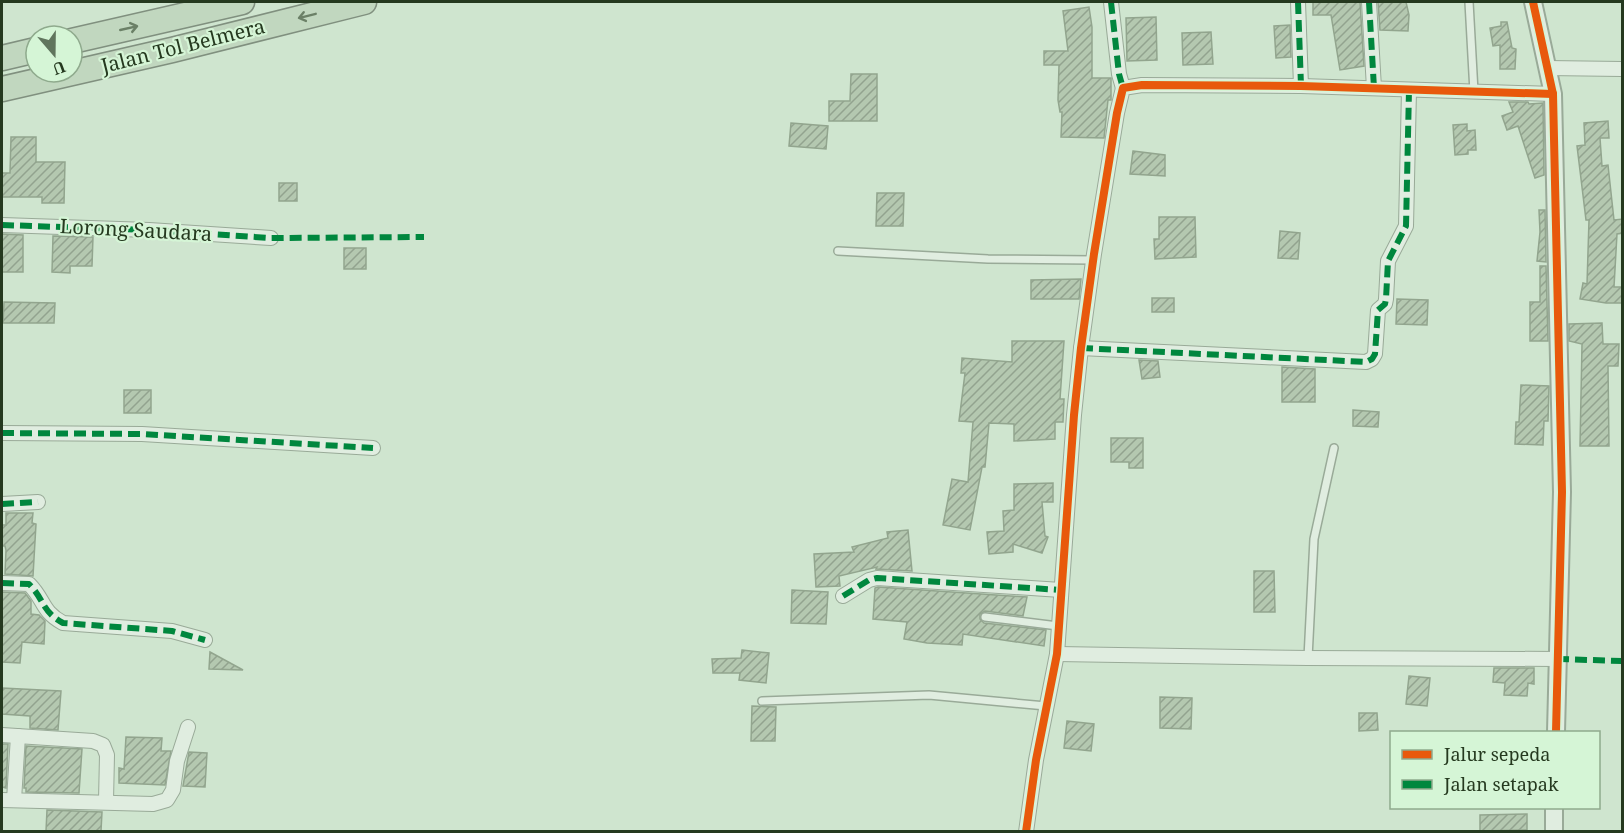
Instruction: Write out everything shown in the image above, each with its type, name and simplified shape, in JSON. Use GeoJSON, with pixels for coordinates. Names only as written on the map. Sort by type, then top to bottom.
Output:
{"type":"FeatureCollection","features":[{"type":"Feature","properties":{"kind":"highway","name":"Jalan Tol Belmera"},"geometry":{"type":"LineString","coordinates":[[84,38],[242,2]]}},
{"type":"Feature","properties":{"kind":"highway","name":"Jalan Tol Belmera"},"geometry":{"type":"LineString","coordinates":[[2,89],[172,50],[364,2]]}},
{"type":"Feature","properties":{"kind":"highway"},"geometry":{"type":"LineString","coordinates":[[2,58],[24,53]]}},
{"type":"Feature","properties":{"kind":"street"},"geometry":{"type":"LineString","coordinates":[[1026,831],[1036,760],[1057,654],[1081,348],[1093,260],[1123,88],[1119,74],[1111,2]]}},
{"type":"Feature","properties":{"kind":"street"},"geometry":{"type":"LineString","coordinates":[[1298,2],[1301,86]]}},
{"type":"Feature","properties":{"kind":"street"},"geometry":{"type":"LineString","coordinates":[[1369,2],[1374,88]]}},
{"type":"Feature","properties":{"kind":"street"},"geometry":{"type":"LineString","coordinates":[[1533,2],[1553,94],[1562,492],[1556,731]]}},
{"type":"Feature","properties":{"kind":"street"},"geometry":{"type":"LineString","coordinates":[[1547,68],[1623,69]]}},
{"type":"Feature","properties":{"kind":"street"},"geometry":{"type":"LineString","coordinates":[[1123,88],[1142,85],[1301,86],[1553,94]]}},
{"type":"Feature","properties":{"kind":"street"},"geometry":{"type":"LineString","coordinates":[[1081,348],[1366,362],[1372,359],[1375,354],[1378,310],[1385,304],[1386,299],[1388,261],[1406,226],[1409,90]]}},
{"type":"Feature","properties":{"kind":"street","name":"Lorong Saudara"},"geometry":{"type":"LineString","coordinates":[[2,225],[149,230],[271,238]]}},
{"type":"Feature","properties":{"kind":"street"},"geometry":{"type":"LineString","coordinates":[[2,433],[142,434],[373,447]]}},
{"type":"Feature","properties":{"kind":"street"},"geometry":{"type":"LineString","coordinates":[[2,504],[38,502]]}},
{"type":"Feature","properties":{"kind":"street"},"geometry":{"type":"LineString","coordinates":[[843,596],[869,580],[877,578],[1061,590]]}},
{"type":"Feature","properties":{"kind":"street"},"geometry":{"type":"LineString","coordinates":[[2,583],[29,584],[36,591],[50,616],[63,623],[172,630],[206,640]]}},
{"type":"Feature","properties":{"kind":"street"},"geometry":{"type":"LineString","coordinates":[[1057,654],[1308,658],[1557,658]]}},
{"type":"Feature","properties":{"kind":"street"},"geometry":{"type":"LineString","coordinates":[[18,736],[8,800],[153,804],[167,800],[172,790],[177,761],[188,728]]}},
{"type":"Feature","properties":{"kind":"street"},"geometry":{"type":"LineString","coordinates":[[2,735],[93,741],[103,745],[107,755],[106,801]]}},
{"type":"Feature","properties":{"kind":"street"},"geometry":{"type":"LineString","coordinates":[[1554,809],[1554,831]]}},
{"type":"Feature","properties":{"kind":"lane"},"geometry":{"type":"LineString","coordinates":[[1469,2],[1474,92]]}},
{"type":"Feature","properties":{"kind":"lane"},"geometry":{"type":"LineString","coordinates":[[838,251],[988,259],[1093,260]]}},
{"type":"Feature","properties":{"kind":"lane"},"geometry":{"type":"LineString","coordinates":[[1308,658],[1314,539],[1334,448]]}},
{"type":"Feature","properties":{"kind":"lane"},"geometry":{"type":"LineString","coordinates":[[985,617],[1058,626]]}},
{"type":"Feature","properties":{"kind":"lane"},"geometry":{"type":"LineString","coordinates":[[762,701],[929,695],[1046,706]]}},
{"type":"Feature","properties":{"kind":"building"},"geometry":{"type":"Polygon","coordinates":[[[1313,2],[1360,2],[1364,66],[1340,70],[1331,15],[1313,15],[1313,2]]]}},
{"type":"Feature","properties":{"kind":"building"},"geometry":{"type":"Polygon","coordinates":[[[1378,2],[1406,2],[1409,15],[1408,31],[1380,30],[1378,2]]]}},
{"type":"Feature","properties":{"kind":"building"},"geometry":{"type":"Polygon","coordinates":[[[1089,7],[1092,27],[1092,78],[1111,78],[1111,100],[1108,100],[1104,138],[1061,137],[1062,112],[1060,112],[1058,100],[1059,65],[1044,65],[1044,51],[1068,51],[1063,11],[1089,7]]]}},
{"type":"Feature","properties":{"kind":"building"},"geometry":{"type":"Polygon","coordinates":[[[1156,17],[1157,60],[1127,61],[1126,18],[1156,17]]]}},
{"type":"Feature","properties":{"kind":"building"},"geometry":{"type":"Polygon","coordinates":[[[1501,22],[1507,22],[1512,48],[1516,49],[1515,69],[1500,69],[1500,45],[1493,46],[1490,28],[1501,26],[1501,22]]]}},
{"type":"Feature","properties":{"kind":"building"},"geometry":{"type":"Polygon","coordinates":[[[1290,25],[1291,57],[1276,58],[1274,26],[1290,25]]]}},
{"type":"Feature","properties":{"kind":"building"},"geometry":{"type":"Polygon","coordinates":[[[1211,32],[1213,64],[1183,65],[1182,33],[1211,32]]]}},
{"type":"Feature","properties":{"kind":"building"},"geometry":{"type":"Polygon","coordinates":[[[851,74],[877,74],[877,121],[829,121],[829,101],[850,101],[851,74]]]}},
{"type":"Feature","properties":{"kind":"building"},"geometry":{"type":"Polygon","coordinates":[[[1509,102],[1543,103],[1544,175],[1535,178],[1518,126],[1507,130],[1502,116],[1513,112],[1509,102]]]}},
{"type":"Feature","properties":{"kind":"building"},"geometry":{"type":"Polygon","coordinates":[[[1608,121],[1609,138],[1600,138],[1602,166],[1608,165],[1614,220],[1623,219],[1623,233],[1617,234],[1614,287],[1623,287],[1623,303],[1580,299],[1583,283],[1587,284],[1589,220],[1586,220],[1577,146],[1585,145],[1584,123],[1608,121]]]}},
{"type":"Feature","properties":{"kind":"building"},"geometry":{"type":"Polygon","coordinates":[[[791,123],[828,126],[826,149],[789,146],[791,123]]]}},
{"type":"Feature","properties":{"kind":"building"},"geometry":{"type":"Polygon","coordinates":[[[1467,124],[1467,131],[1475,130],[1476,150],[1468,150],[1468,154],[1455,155],[1453,125],[1467,124]]]}},
{"type":"Feature","properties":{"kind":"building"},"geometry":{"type":"Polygon","coordinates":[[[11,137],[36,137],[36,162],[65,162],[64,203],[42,203],[42,197],[2,197],[2,173],[10,173],[11,137]]]}},
{"type":"Feature","properties":{"kind":"building"},"geometry":{"type":"Polygon","coordinates":[[[1133,151],[1165,155],[1165,176],[1130,174],[1133,151]]]}},
{"type":"Feature","properties":{"kind":"building"},"geometry":{"type":"Polygon","coordinates":[[[279,183],[297,183],[297,201],[279,201],[279,183]]]}},
{"type":"Feature","properties":{"kind":"building"},"geometry":{"type":"Polygon","coordinates":[[[877,193],[904,193],[903,226],[876,226],[877,193]]]}},
{"type":"Feature","properties":{"kind":"building"},"geometry":{"type":"Polygon","coordinates":[[[1539,210],[1545,210],[1546,262],[1537,261],[1540,232],[1539,210]]]}},
{"type":"Feature","properties":{"kind":"building"},"geometry":{"type":"Polygon","coordinates":[[[1159,217],[1195,217],[1196,257],[1155,259],[1154,239],[1159,239],[1159,217]]]}},
{"type":"Feature","properties":{"kind":"building"},"geometry":{"type":"Polygon","coordinates":[[[1280,231],[1300,233],[1298,259],[1278,258],[1280,231]]]}},
{"type":"Feature","properties":{"kind":"building"},"geometry":{"type":"Polygon","coordinates":[[[2,234],[23,235],[23,272],[2,272],[2,234]]]}},
{"type":"Feature","properties":{"kind":"building"},"geometry":{"type":"Polygon","coordinates":[[[53,236],[93,237],[92,266],[70,266],[70,273],[52,272],[53,236]]]}},
{"type":"Feature","properties":{"kind":"building"},"geometry":{"type":"Polygon","coordinates":[[[344,248],[366,248],[366,269],[344,269],[344,248]]]}},
{"type":"Feature","properties":{"kind":"building"},"geometry":{"type":"Polygon","coordinates":[[[1540,266],[1546,266],[1548,341],[1530,341],[1530,302],[1540,302],[1540,266]]]}},
{"type":"Feature","properties":{"kind":"building"},"geometry":{"type":"Polygon","coordinates":[[[1081,279],[1079,299],[1031,299],[1031,280],[1081,279]]]}},
{"type":"Feature","properties":{"kind":"building"},"geometry":{"type":"Polygon","coordinates":[[[1152,298],[1174,298],[1174,312],[1152,312],[1152,298]]]}},
{"type":"Feature","properties":{"kind":"building"},"geometry":{"type":"Polygon","coordinates":[[[1397,299],[1428,300],[1427,325],[1396,324],[1397,299]]]}},
{"type":"Feature","properties":{"kind":"building"},"geometry":{"type":"Polygon","coordinates":[[[4,302],[55,303],[54,323],[3,323],[4,302]]]}},
{"type":"Feature","properties":{"kind":"building"},"geometry":{"type":"Polygon","coordinates":[[[1602,323],[1603,344],[1619,344],[1618,366],[1608,366],[1609,446],[1580,446],[1582,344],[1569,341],[1569,324],[1602,323]]]}},
{"type":"Feature","properties":{"kind":"building"},"geometry":{"type":"Polygon","coordinates":[[[1012,341],[1064,341],[1060,399],[1064,399],[1063,422],[1055,422],[1055,439],[1014,441],[1014,424],[989,423],[985,467],[982,467],[970,530],[943,525],[952,479],[968,482],[973,422],[959,421],[965,373],[961,373],[962,358],[1012,362],[1012,341]]]}},
{"type":"Feature","properties":{"kind":"building"},"geometry":{"type":"Polygon","coordinates":[[[1139,360],[1158,361],[1160,377],[1142,379],[1139,360]]]}},
{"type":"Feature","properties":{"kind":"building"},"geometry":{"type":"Polygon","coordinates":[[[1282,367],[1315,369],[1315,402],[1282,402],[1282,367]]]}},
{"type":"Feature","properties":{"kind":"building"},"geometry":{"type":"Polygon","coordinates":[[[1521,385],[1549,386],[1548,421],[1544,421],[1543,445],[1515,444],[1521,385]]]}},
{"type":"Feature","properties":{"kind":"building"},"geometry":{"type":"Polygon","coordinates":[[[124,390],[151,390],[151,413],[124,413],[124,390]]]}},
{"type":"Feature","properties":{"kind":"building"},"geometry":{"type":"Polygon","coordinates":[[[1353,410],[1379,412],[1378,427],[1353,426],[1353,410]]]}},
{"type":"Feature","properties":{"kind":"building"},"geometry":{"type":"Polygon","coordinates":[[[1111,438],[1143,438],[1143,468],[1129,468],[1129,462],[1111,462],[1111,438]]]}},
{"type":"Feature","properties":{"kind":"building"},"geometry":{"type":"Polygon","coordinates":[[[1053,483],[1053,502],[1042,502],[1045,536],[1048,537],[1042,553],[1013,544],[1013,552],[989,554],[987,532],[1004,531],[1003,511],[1014,510],[1014,484],[1053,483]]]}},
{"type":"Feature","properties":{"kind":"building"},"geometry":{"type":"Polygon","coordinates":[[[6,513],[33,513],[32,523],[36,524],[33,576],[5,574],[6,550],[5,546],[2,546],[2,525],[6,525],[6,513]]]}},
{"type":"Feature","properties":{"kind":"building"},"geometry":{"type":"Polygon","coordinates":[[[908,530],[912,571],[876,569],[877,567],[839,576],[840,586],[816,587],[814,554],[854,552],[852,547],[888,538],[887,532],[908,530]]]}},
{"type":"Feature","properties":{"kind":"building"},"geometry":{"type":"Polygon","coordinates":[[[1254,571],[1274,571],[1275,612],[1254,612],[1254,571]]]}},
{"type":"Feature","properties":{"kind":"building"},"geometry":{"type":"Polygon","coordinates":[[[875,588],[1027,597],[1023,616],[985,611],[980,614],[980,619],[984,623],[1046,630],[1044,646],[963,634],[962,645],[904,639],[907,622],[873,619],[875,588]]]}},
{"type":"Feature","properties":{"kind":"building"},"geometry":{"type":"Polygon","coordinates":[[[792,590],[828,592],[826,624],[791,623],[792,590]]]}},
{"type":"Feature","properties":{"kind":"building"},"geometry":{"type":"Polygon","coordinates":[[[2,592],[25,593],[31,601],[31,614],[39,615],[45,621],[44,644],[22,642],[20,663],[2,662],[2,592]]]}},
{"type":"Feature","properties":{"kind":"building"},"geometry":{"type":"Polygon","coordinates":[[[742,650],[769,653],[766,683],[739,680],[740,673],[713,673],[712,659],[741,658],[742,650]]]}},
{"type":"Feature","properties":{"kind":"building"},"geometry":{"type":"Polygon","coordinates":[[[210,652],[243,670],[209,669],[210,652]]]}},
{"type":"Feature","properties":{"kind":"building"},"geometry":{"type":"Polygon","coordinates":[[[1494,668],[1534,668],[1534,684],[1528,683],[1527,696],[1504,695],[1505,683],[1493,682],[1494,668]]]}},
{"type":"Feature","properties":{"kind":"building"},"geometry":{"type":"Polygon","coordinates":[[[1409,676],[1430,678],[1427,706],[1406,704],[1409,676]]]}},
{"type":"Feature","properties":{"kind":"building"},"geometry":{"type":"Polygon","coordinates":[[[2,688],[61,691],[58,730],[30,728],[30,716],[2,714],[2,688]]]}},
{"type":"Feature","properties":{"kind":"building"},"geometry":{"type":"Polygon","coordinates":[[[1160,697],[1192,698],[1191,729],[1160,728],[1160,697]]]}},
{"type":"Feature","properties":{"kind":"building"},"geometry":{"type":"Polygon","coordinates":[[[752,706],[776,707],[775,741],[751,741],[752,706]]]}},
{"type":"Feature","properties":{"kind":"building"},"geometry":{"type":"Polygon","coordinates":[[[1359,713],[1377,713],[1378,730],[1359,731],[1359,713]]]}},
{"type":"Feature","properties":{"kind":"building"},"geometry":{"type":"Polygon","coordinates":[[[1067,721],[1094,724],[1091,751],[1064,748],[1067,721]]]}},
{"type":"Feature","properties":{"kind":"building"},"geometry":{"type":"Polygon","coordinates":[[[126,737],[162,738],[161,751],[171,751],[165,785],[119,783],[119,768],[124,769],[126,737]]]}},
{"type":"Feature","properties":{"kind":"building"},"geometry":{"type":"Polygon","coordinates":[[[2,744],[8,744],[6,788],[2,787],[2,744]]]}},
{"type":"Feature","properties":{"kind":"building"},"geometry":{"type":"Polygon","coordinates":[[[26,746],[82,749],[79,793],[26,792],[24,788],[26,746]]]}},
{"type":"Feature","properties":{"kind":"building"},"geometry":{"type":"Polygon","coordinates":[[[189,752],[207,753],[205,787],[183,786],[189,752]]]}},
{"type":"Feature","properties":{"kind":"building"},"geometry":{"type":"Polygon","coordinates":[[[47,810],[102,812],[101,831],[46,831],[47,810]]]}},
{"type":"Feature","properties":{"kind":"building"},"geometry":{"type":"Polygon","coordinates":[[[1527,814],[1527,830],[1480,831],[1480,815],[1527,814]]]}},
{"type":"Feature","properties":{"kind":"marked path"},"geometry":{"type":"LineString","coordinates":[[1111,2],[1119,74],[1123,88]]}},
{"type":"Feature","properties":{"kind":"marked path"},"geometry":{"type":"LineString","coordinates":[[1298,2],[1301,86]]}},
{"type":"Feature","properties":{"kind":"marked path"},"geometry":{"type":"LineString","coordinates":[[1369,2],[1374,88]]}},
{"type":"Feature","properties":{"kind":"marked path"},"geometry":{"type":"LineString","coordinates":[[1081,348],[1366,362],[1372,359],[1375,354],[1378,310],[1385,304],[1386,299],[1388,261],[1406,226],[1409,90]]}},
{"type":"Feature","properties":{"kind":"marked path"},"geometry":{"type":"LineString","coordinates":[[2,225],[149,230],[271,238],[424,237]]}},
{"type":"Feature","properties":{"kind":"marked path"},"geometry":{"type":"LineString","coordinates":[[2,433],[142,434],[373,448]]}},
{"type":"Feature","properties":{"kind":"marked path"},"geometry":{"type":"LineString","coordinates":[[2,504],[38,502]]}},
{"type":"Feature","properties":{"kind":"marked path"},"geometry":{"type":"LineString","coordinates":[[843,596],[869,580],[877,578],[1061,590]]}},
{"type":"Feature","properties":{"kind":"marked path"},"geometry":{"type":"LineString","coordinates":[[2,583],[29,584],[47,610],[63,623],[172,631],[205,640]]}},
{"type":"Feature","properties":{"kind":"marked path"},"geometry":{"type":"LineString","coordinates":[[1557,659],[1622,661]]}},
{"type":"Feature","properties":{"kind":"cycle path"},"geometry":{"type":"LineString","coordinates":[[1533,2],[1553,94],[1562,492],[1556,731]]}},
{"type":"Feature","properties":{"kind":"cycle path"},"geometry":{"type":"LineString","coordinates":[[1026,832],[1036,760],[1057,654],[1081,348],[1094,254],[1123,88],[1142,85],[1301,86],[1553,94]]}}]}
